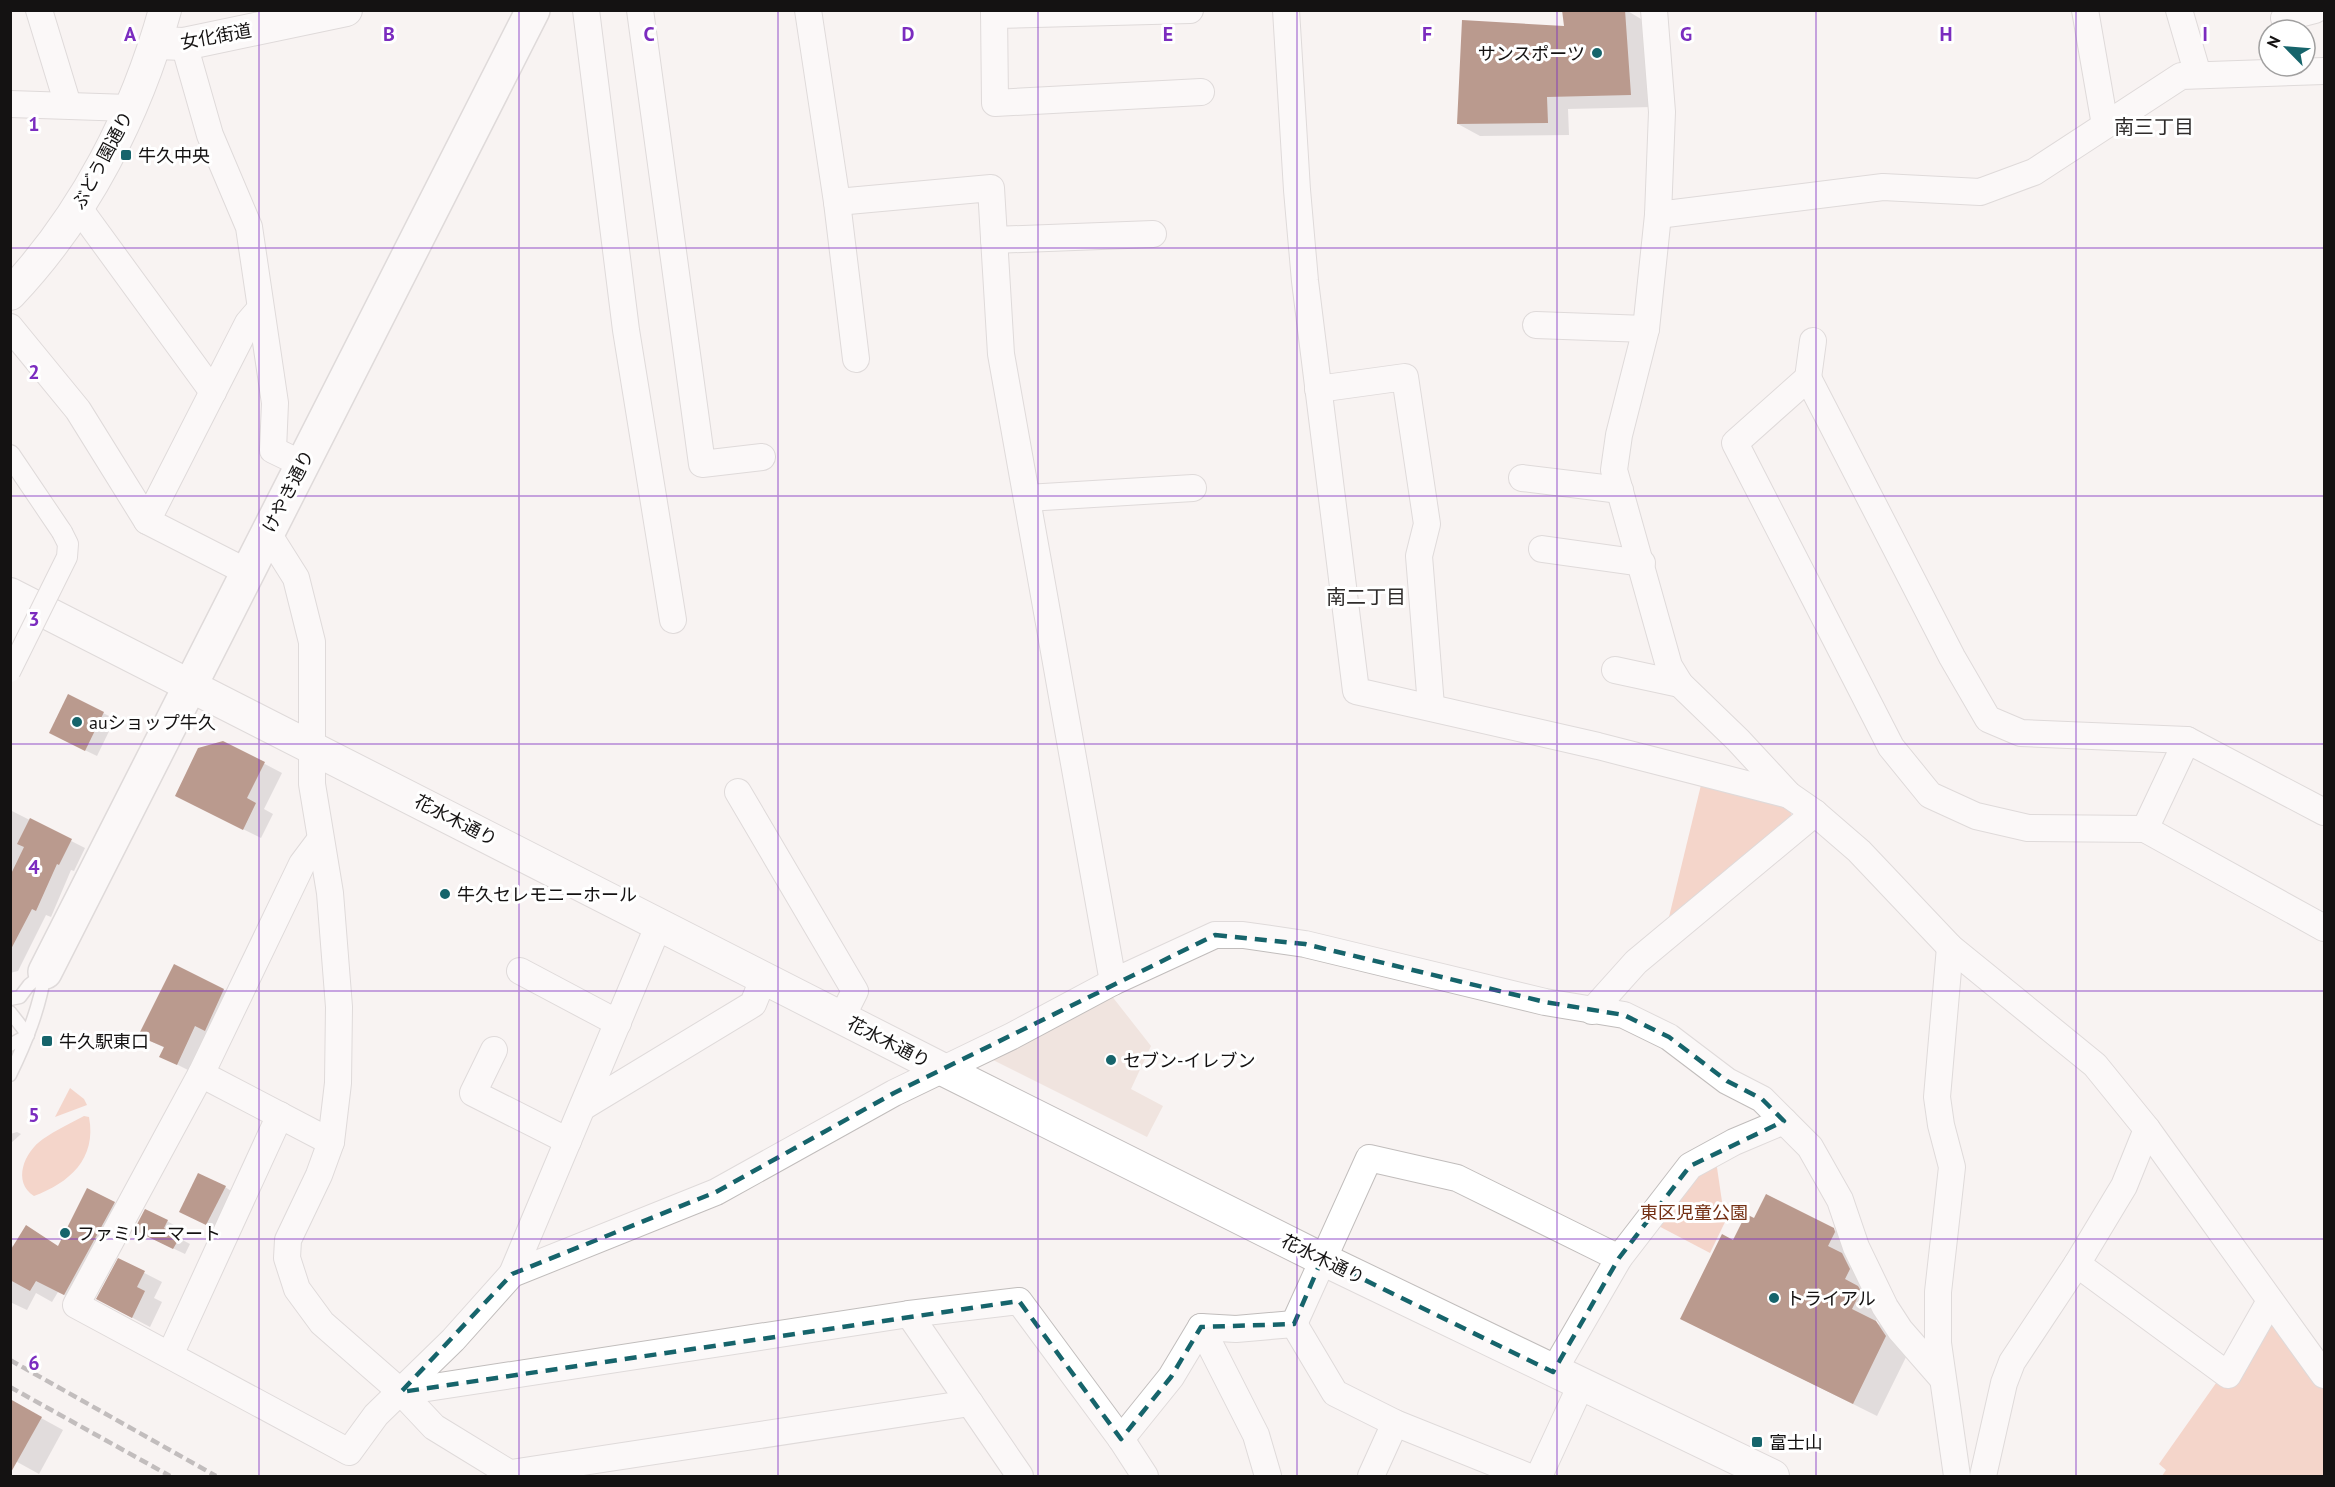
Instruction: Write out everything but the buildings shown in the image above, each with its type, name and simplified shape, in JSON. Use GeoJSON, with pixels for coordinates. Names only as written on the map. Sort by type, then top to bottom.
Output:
{"type":"FeatureCollection","features":[{"type":"Feature","properties":{"kind":"main road","name":"けやき通り"},"geometry":{"type":"LineString","coordinates":[[45,972],[533,10]]}},
{"type":"Feature","properties":{"kind":"street"},"geometry":{"type":"LineString","coordinates":[[39,10],[68,105]]}},
{"type":"Feature","properties":{"kind":"street","name":"ぶどう園通り"},"geometry":{"type":"LineString","coordinates":[[10,294],[59,236],[78,207],[105,162],[129,108],[170,44],[165,10]]}},
{"type":"Feature","properties":{"kind":"street","name":"女化街道"},"geometry":{"type":"LineString","coordinates":[[170,44],[345,10]]}},
{"type":"Feature","properties":{"kind":"street"},"geometry":{"type":"LineString","coordinates":[[586,10],[626,330],[673,620]]}},
{"type":"Feature","properties":{"kind":"street"},"geometry":{"type":"LineString","coordinates":[[640,10],[702,464],[762,457]]}},
{"type":"Feature","properties":{"kind":"street"},"geometry":{"type":"LineString","coordinates":[[808,10],[837,202],[856,359]]}},
{"type":"Feature","properties":{"kind":"street"},"geometry":{"type":"LineString","coordinates":[[1190,10],[994,13],[994,103],[1202,92]]}},
{"type":"Feature","properties":{"kind":"street"},"geometry":{"type":"LineString","coordinates":[[1286,10],[1297,190],[1318,389],[1356,691],[1431,706],[1789,795]]}},
{"type":"Feature","properties":{"kind":"street"},"geometry":{"type":"LineString","coordinates":[[1654,10],[1662,112],[1658,215],[1646,329],[1619,435],[1614,470],[1642,563],[1669,666],[1680,684],[1738,740],[1789,795],[1815,813],[1859,851],[1950,947],[2095,1065],[2147,1129],[2325,1375]]}},
{"type":"Feature","properties":{"kind":"street"},"geometry":{"type":"LineString","coordinates":[[2085,10],[2106,125]]}},
{"type":"Feature","properties":{"kind":"street"},"geometry":{"type":"LineString","coordinates":[[2179,10],[2198,75]]}},
{"type":"Feature","properties":{"kind":"street"},"geometry":{"type":"LineString","coordinates":[[2284,18],[2315,10]]}},
{"type":"Feature","properties":{"kind":"street"},"geometry":{"type":"LineString","coordinates":[[2321,10],[2325,24]]}},
{"type":"Feature","properties":{"kind":"street"},"geometry":{"type":"LineString","coordinates":[[170,44],[249,227],[275,403],[273,450],[302,464]]}},
{"type":"Feature","properties":{"kind":"street"},"geometry":{"type":"LineString","coordinates":[[1658,215],[1883,187],[1980,192],[2034,172],[2181,76],[2325,71]]}},
{"type":"Feature","properties":{"kind":"street"},"geometry":{"type":"LineString","coordinates":[[10,104],[129,108]]}},
{"type":"Feature","properties":{"kind":"street"},"geometry":{"type":"LineString","coordinates":[[837,202],[991,188],[1001,354],[1113,982]]}},
{"type":"Feature","properties":{"kind":"street"},"geometry":{"type":"LineString","coordinates":[[78,207],[213,392]]}},
{"type":"Feature","properties":{"kind":"street"},"geometry":{"type":"LineString","coordinates":[[994,240],[1153,234]]}},
{"type":"Feature","properties":{"kind":"street"},"geometry":{"type":"LineString","coordinates":[[147,521],[248,323],[260,309]]}},
{"type":"Feature","properties":{"kind":"street"},"geometry":{"type":"LineString","coordinates":[[1536,325],[1646,329]]}},
{"type":"Feature","properties":{"kind":"street"},"geometry":{"type":"LineString","coordinates":[[10,327],[78,410],[147,521],[248,572]]}},
{"type":"Feature","properties":{"kind":"street"},"geometry":{"type":"LineString","coordinates":[[1814,341],[1808,378],[1952,657],[1988,720],[2021,733],[2187,740],[2325,812]]}},
{"type":"Feature","properties":{"kind":"street"},"geometry":{"type":"LineString","coordinates":[[1318,389],[1405,377],[1427,524],[1419,556],[1431,706]]}},
{"type":"Feature","properties":{"kind":"street"},"geometry":{"type":"LineString","coordinates":[[1808,378],[1735,443],[1891,747],[1930,795],[1976,816],[2028,828],[2145,829],[2325,928]]}},
{"type":"Feature","properties":{"kind":"street"},"geometry":{"type":"LineString","coordinates":[[10,455],[68,544],[67,556],[10,672]]}},
{"type":"Feature","properties":{"kind":"street"},"geometry":{"type":"LineString","coordinates":[[1522,478],[1620,490]]}},
{"type":"Feature","properties":{"kind":"street"},"geometry":{"type":"LineString","coordinates":[[1027,498],[1193,488]]}},
{"type":"Feature","properties":{"kind":"street"},"geometry":{"type":"LineString","coordinates":[[267,532],[296,578],[312,642],[312,784],[330,893],[339,1007],[338,1083],[331,1142],[288,1240],[287,1258],[297,1289],[322,1323],[401,1392],[434,1427],[512,1475],[970,1403]]}},
{"type":"Feature","properties":{"kind":"street"},"geometry":{"type":"LineString","coordinates":[[1542,549],[1642,563]]}},
{"type":"Feature","properties":{"kind":"street"},"geometry":{"type":"LineString","coordinates":[[10,645],[21,599]]}},
{"type":"Feature","properties":{"kind":"street","name":"花水木通り"},"geometry":{"type":"LineString","coordinates":[[21,599],[944,1070],[1322,1259],[1773,1476]]}},
{"type":"Feature","properties":{"kind":"street"},"geometry":{"type":"LineString","coordinates":[[1615,670],[1680,684]]}},
{"type":"Feature","properties":{"kind":"street"},"geometry":{"type":"LineString","coordinates":[[2145,829],[2187,740]]}},
{"type":"Feature","properties":{"kind":"street"},"geometry":{"type":"LineString","coordinates":[[738,792],[855,991],[842,1017]]}},
{"type":"Feature","properties":{"kind":"street"},"geometry":{"type":"LineString","coordinates":[[1592,1011],[1636,962],[1815,813]]}},
{"type":"Feature","properties":{"kind":"street"},"geometry":{"type":"LineString","coordinates":[[320,840],[302,864],[201,1074],[76,1305],[349,1452],[376,1415],[401,1392],[512,1274],[659,924]]}},
{"type":"Feature","properties":{"kind":"street"},"geometry":{"type":"LineString","coordinates":[[512,1274],[716,1192],[894,1094],[1113,982],[1215,935],[1243,935],[1305,944],[1592,1011],[1624,1015],[1669,1037],[1727,1081],[1762,1099],[1810,1148],[1840,1200],[1856,1247],[1885,1307],[1900,1330],[1942,1378]]}},
{"type":"Feature","properties":{"kind":"street"},"geometry":{"type":"LineString","coordinates":[[1950,947],[1937,1096],[1941,1125],[1952,1167],[1938,1292],[1938,1342],[1957,1476]]}},
{"type":"Feature","properties":{"kind":"street"},"geometry":{"type":"LineString","coordinates":[[520,970],[618,1023]]}},
{"type":"Feature","properties":{"kind":"street"},"geometry":{"type":"LineString","coordinates":[[583,1107],[753,1004],[764,977]]}},
{"type":"Feature","properties":{"kind":"street"},"geometry":{"type":"LineString","coordinates":[[494,1050],[473,1093],[568,1141]]}},
{"type":"Feature","properties":{"kind":"street"},"geometry":{"type":"LineString","coordinates":[[201,1074],[331,1142]]}},
{"type":"Feature","properties":{"kind":"street"},"geometry":{"type":"LineString","coordinates":[[170,1355],[280,1115]]}},
{"type":"Feature","properties":{"kind":"street"},"geometry":{"type":"LineString","coordinates":[[1553,1372],[1618,1258],[1690,1166],[1734,1142],[1784,1121]]}},
{"type":"Feature","properties":{"kind":"street"},"geometry":{"type":"LineString","coordinates":[[1983,1476],[2004,1383],[2012,1362],[2124,1186],[2147,1129]]}},
{"type":"Feature","properties":{"kind":"street"},"geometry":{"type":"LineString","coordinates":[[1294,1324],[1369,1158],[1457,1178],[1618,1258]]}},
{"type":"Feature","properties":{"kind":"street"},"geometry":{"type":"LineString","coordinates":[[2077,1263],[2228,1375],[2270,1301]]}},
{"type":"Feature","properties":{"kind":"street"},"geometry":{"type":"LineString","coordinates":[[401,1392],[909,1314],[1019,1301],[1121,1439],[1145,1476]]}},
{"type":"Feature","properties":{"kind":"street"},"geometry":{"type":"LineString","coordinates":[[909,1314],[1020,1476]]}},
{"type":"Feature","properties":{"kind":"street"},"geometry":{"type":"LineString","coordinates":[[1201,1327],[1236,1329],[1294,1324]]}},
{"type":"Feature","properties":{"kind":"street"},"geometry":{"type":"LineString","coordinates":[[1294,1324],[1335,1393],[1395,1423],[1527,1476]]}},
{"type":"Feature","properties":{"kind":"street"},"geometry":{"type":"LineString","coordinates":[[1121,1439],[1171,1377],[1201,1327]]}},
{"type":"Feature","properties":{"kind":"street"},"geometry":{"type":"LineString","coordinates":[[1201,1327],[1256,1435],[1268,1476]]}},
{"type":"Feature","properties":{"kind":"street"},"geometry":{"type":"LineString","coordinates":[[1539,1476],[1581,1385]]}},
{"type":"Feature","properties":{"kind":"street"},"geometry":{"type":"LineString","coordinates":[[1371,1476],[1395,1423]]}},
{"type":"Feature","properties":{"kind":"lane"},"geometry":{"type":"LineString","coordinates":[[10,999],[20,997],[29,985],[45,972]]}},
{"type":"Feature","properties":{"kind":"lane"},"geometry":{"type":"LineString","coordinates":[[11,1073],[28,1035],[41,997],[45,972]]}},
{"type":"Feature","properties":{"kind":"lane"},"geometry":{"type":"LineString","coordinates":[[10,1012],[28,1035]]}},
{"type":"Feature","properties":{"kind":"lane"},"geometry":{"type":"LineString","coordinates":[[10,1046],[28,1035]]}},
{"type":"Feature","properties":{"kind":"highlighted area"},"geometry":{"type":"Polygon","coordinates":[[[1215,935],[1305,944],[1545,1002],[1624,1015],[1669,1037],[1727,1081],[1762,1099],[1784,1121],[1690,1166],[1619,1258],[1553,1372],[1322,1259],[1294,1324],[1201,1327],[1171,1377],[1121,1439],[1019,1301],[401,1392],[512,1274],[716,1192],[894,1093],[1215,935]]]}},
{"type":"Feature","properties":{"kind":"shaded area"},"geometry":{"type":"Polygon","coordinates":[[[1111,995],[1151,1046],[1131,1089],[1163,1106],[1147,1137],[985,1056],[1111,995]]]}},
{"type":"Feature","properties":{"kind":"green space"},"geometry":{"type":"Polygon","coordinates":[[[1701,785],[1790,806],[1792,823],[1669,917],[1701,785]]]}},
{"type":"Feature","properties":{"kind":"green space"},"geometry":{"type":"Polygon","coordinates":[[[70,1088],[84,1099],[87,1105],[55,1117],[70,1088]]]}},
{"type":"Feature","properties":{"kind":"green space"},"geometry":{"type":"Polygon","coordinates":[[[84,1116],[89,1117],[89,1145],[78,1167],[58,1184],[34,1196],[23,1183],[22,1175],[30,1151],[48,1136],[84,1116]]]}},
{"type":"Feature","properties":{"kind":"green space","name":"東区児童公園"},"geometry":{"type":"Polygon","coordinates":[[[1715,1154],[1725,1222],[1710,1253],[1649,1221],[1715,1154]]]}},
{"type":"Feature","properties":{"kind":"green space"},"geometry":{"type":"Polygon","coordinates":[[[2273,1321],[2324,1388],[2324,1476],[2162,1476],[2166,1470],[2159,1464],[2221,1376],[2273,1321]]]}},
{"type":"Feature","properties":{"kind":"railway"},"geometry":{"type":"LineString","coordinates":[[10,1360],[216,1476]]}},
{"type":"Feature","properties":{"kind":"railway"},"geometry":{"type":"LineString","coordinates":[[10,1387],[170,1476]]}},
{"type":"Feature","properties":{"kind":"place","name":"サンスポーツ"},"geometry":{"type":"Point","coordinates":[1597,53]}},
{"type":"Feature","properties":{"kind":"place","name":"牛久中央"},"geometry":{"type":"Point","coordinates":[126,155]}},
{"type":"Feature","properties":{"kind":"place","name":"auショップ牛久"},"geometry":{"type":"Point","coordinates":[77,722]}},
{"type":"Feature","properties":{"kind":"place","name":"牛久セレモニーホール"},"geometry":{"type":"Point","coordinates":[445,894]}},
{"type":"Feature","properties":{"kind":"place","name":"牛久駅東口"},"geometry":{"type":"Point","coordinates":[47,1041]}},
{"type":"Feature","properties":{"kind":"place","name":"セブン-イレブン"},"geometry":{"type":"Point","coordinates":[1111,1060]}},
{"type":"Feature","properties":{"kind":"place","name":"ファミリーマート"},"geometry":{"type":"Point","coordinates":[65,1233]}},
{"type":"Feature","properties":{"kind":"place","name":"トライアル"},"geometry":{"type":"Point","coordinates":[1774,1298]}},
{"type":"Feature","properties":{"kind":"place","name":"富士山"},"geometry":{"type":"Point","coordinates":[1757,1442]}},
{"type":"Feature","properties":{"kind":"district","name":"南三丁目"},"geometry":{"type":"Point","coordinates":[2154,127]}},
{"type":"Feature","properties":{"kind":"district","name":"南二丁目"},"geometry":{"type":"Point","coordinates":[1366,597]}}]}
